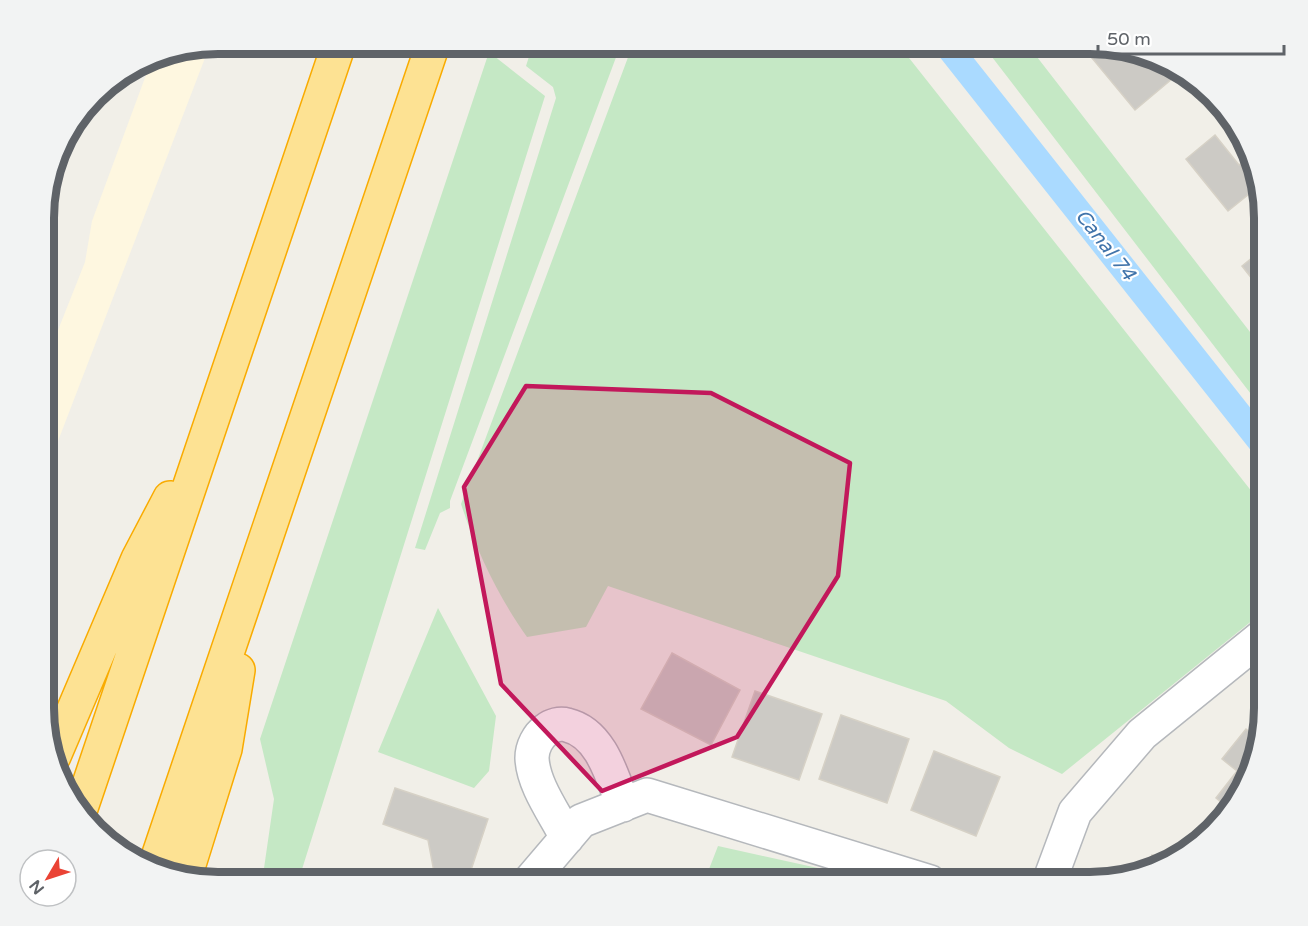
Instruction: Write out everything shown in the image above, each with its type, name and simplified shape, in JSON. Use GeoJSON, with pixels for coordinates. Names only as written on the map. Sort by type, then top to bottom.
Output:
{"type":"FeatureCollection","features":[{"type":"Feature","properties":{"kind":"highway"},"geometry":{"type":"LineString","coordinates":[[83,801],[336,54]]}},
{"type":"Feature","properties":{"kind":"highway"},"geometry":{"type":"LineString","coordinates":[[157,860],[430,54]]}},
{"type":"Feature","properties":{"kind":"highway"},"geometry":{"type":"LineString","coordinates":[[59,745],[138,558],[210,425]]}},
{"type":"Feature","properties":{"kind":"highway"},"geometry":{"type":"LineString","coordinates":[[187,869],[225,749],[252,580]]}},
{"type":"Feature","properties":{"kind":"street"},"geometry":{"type":"LineString","coordinates":[[1053,872],[1075,812],[1142,734],[1254,643]]}},
{"type":"Feature","properties":{"kind":"street"},"geometry":{"type":"LineString","coordinates":[[567,838],[538,781],[532,757],[536,740],[547,728],[560,724],[579,728],[595,742],[610,771],[623,805]]}},
{"type":"Feature","properties":{"kind":"street"},"geometry":{"type":"LineString","coordinates":[[538,872],[581,822],[647,795],[879,872]]}},
{"type":"Feature","properties":{"kind":"highlighted area"},"geometry":{"type":"Polygon","coordinates":[[[526,386],[711,393],[850,463],[838,576],[737,737],[602,791],[501,684],[464,487],[526,386]]]}},
{"type":"Feature","properties":{"kind":"shaded area"},"geometry":{"type":"Polygon","coordinates":[[[206,55],[54,452],[54,340],[85,262],[92,221],[148,70],[175,60],[206,55]]]}},
{"type":"Feature","properties":{"kind":"green space"},"geometry":{"type":"Polygon","coordinates":[[[488,54],[492,54],[545,96],[301,872],[263,872],[274,799],[260,739],[488,54]]]}},
{"type":"Feature","properties":{"kind":"green space"},"geometry":{"type":"Polygon","coordinates":[[[530,54],[617,54],[450,501],[450,508],[440,513],[425,550],[415,548],[556,98],[553,87],[526,66],[530,54]]]}},
{"type":"Feature","properties":{"kind":"green space"},"geometry":{"type":"Polygon","coordinates":[[[629,54],[906,54],[1254,494],[1254,619],[1062,774],[1009,748],[946,701],[608,586],[586,627],[527,637],[489,573],[461,504],[629,54]]]}},
{"type":"Feature","properties":{"kind":"green space"},"geometry":{"type":"Polygon","coordinates":[[[990,54],[1035,54],[1254,337],[1254,398],[990,54]]]}},
{"type":"Feature","properties":{"kind":"green space"},"geometry":{"type":"Polygon","coordinates":[[[438,608],[496,716],[489,771],[474,788],[378,752],[438,608]]]}},
{"type":"Feature","properties":{"kind":"green space"},"geometry":{"type":"Polygon","coordinates":[[[718,846],[836,872],[708,872],[718,846]]]}},
{"type":"Feature","properties":{"kind":"building"},"geometry":{"type":"Polygon","coordinates":[[[1089,54],[1112,55],[1133,60],[1153,66],[1174,77],[1135,110],[1089,54]]]}},
{"type":"Feature","properties":{"kind":"building"},"geometry":{"type":"Polygon","coordinates":[[[1215,135],[1239,165],[1244,162],[1252,192],[1228,211],[1186,159],[1215,135]]]}},
{"type":"Feature","properties":{"kind":"building"},"geometry":{"type":"Polygon","coordinates":[[[1254,256],[1254,281],[1242,266],[1254,256]]]}},
{"type":"Feature","properties":{"kind":"building"},"geometry":{"type":"Polygon","coordinates":[[[672,653],[740,690],[711,745],[641,709],[672,653]]]}},
{"type":"Feature","properties":{"kind":"building"},"geometry":{"type":"Polygon","coordinates":[[[755,691],[822,714],[799,780],[732,757],[755,691]]]}},
{"type":"Feature","properties":{"kind":"building"},"geometry":{"type":"Polygon","coordinates":[[[841,715],[909,739],[887,803],[819,779],[841,715]]]}},
{"type":"Feature","properties":{"kind":"building"},"geometry":{"type":"Polygon","coordinates":[[[1246,729],[1252,734],[1237,781],[1223,804],[1216,798],[1237,771],[1222,759],[1246,729]]]}},
{"type":"Feature","properties":{"kind":"building"},"geometry":{"type":"Polygon","coordinates":[[[934,751],[1000,777],[976,836],[911,810],[934,751]]]}},
{"type":"Feature","properties":{"kind":"building"},"geometry":{"type":"Polygon","coordinates":[[[395,788],[488,819],[470,872],[434,872],[428,840],[383,824],[395,788]]]}},
{"type":"Feature","properties":{"kind":"building"},"geometry":{"type":"Polygon","coordinates":[[[1152,855],[1159,857],[1153,860],[1150,861],[1152,855]]]}},
{"type":"Feature","properties":{"kind":"waterway","name":"Canal 74"},"geometry":{"type":"LineString","coordinates":[[954,54],[1254,433]]}}]}
